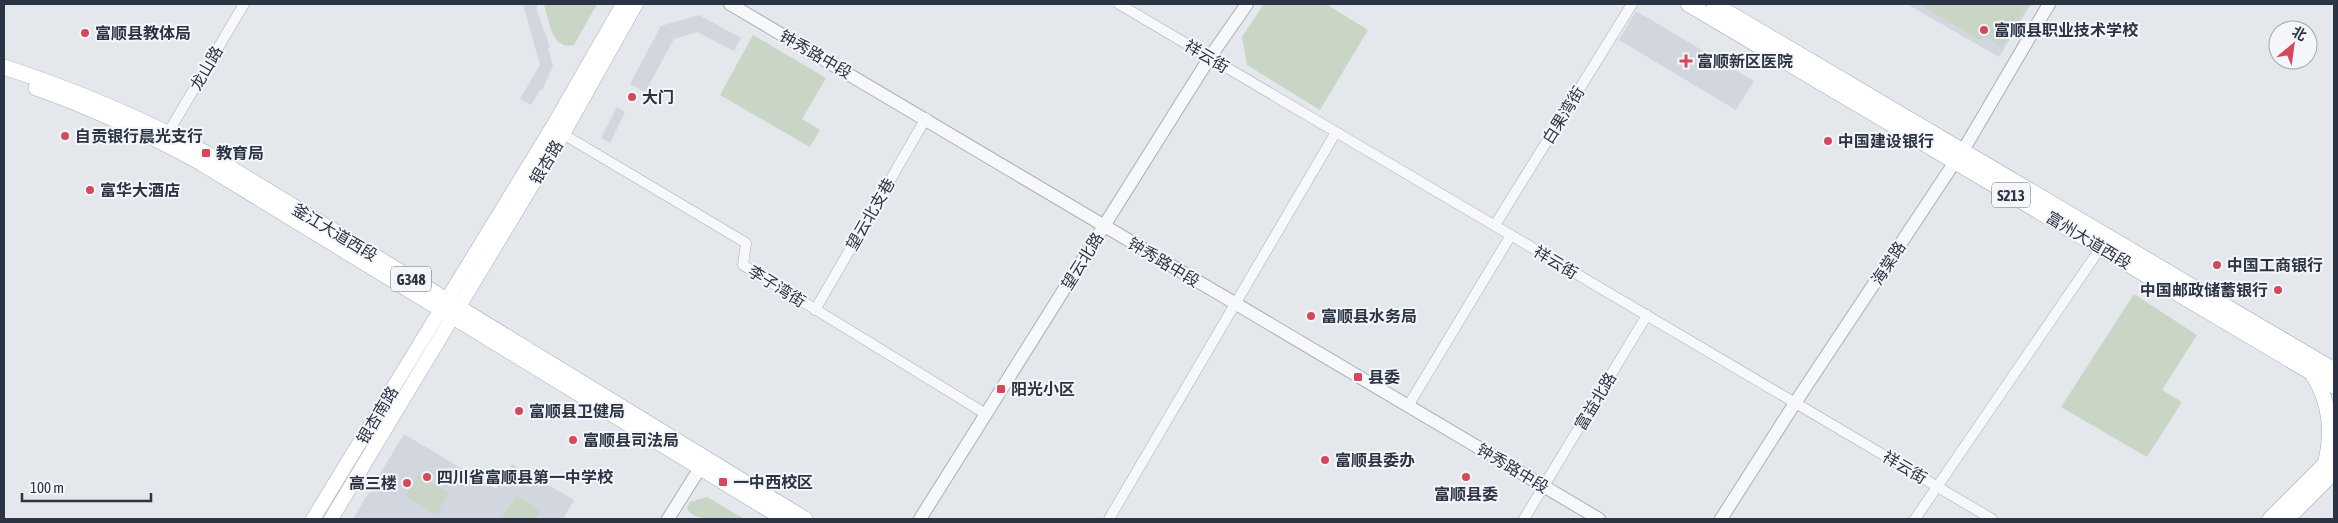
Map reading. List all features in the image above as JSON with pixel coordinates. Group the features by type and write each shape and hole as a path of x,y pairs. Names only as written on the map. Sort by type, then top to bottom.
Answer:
{"main road":[{"name":"银杏路","path":"449,309 623,4"},
{"name":"银杏路","path":"449,309 563,134 636,4"},
{"name":"富州大道西段","path":"1688,4 2334,370"},
{"name":"富州大道西段","path":"1714,4 2334,386"},
{"name":"釜江大道西段","path":"4,67 69,89 168,133 206,153 700,468 784,519"},
{"name":"釜江大道西段","path":"4,77 62,97 162,142 201,163 805,519"},
{"name":"银杏南路","path":"312,519 449,309"},
{"name":"银杏南路","path":"331,519 449,309"},
{"path":"2287,519 2331,464 2329,448 2330,424 2323,390 2311,372"},
{"path":"2289,490 2314,485"},
{"path":"2312,508 2314,485"},
{"path":"2270,519 2314,485"}],"street":[{"name":"龙山路","path":"168,133 244,4"},
{"name":"钟秀路中段","path":"730,4 926,118 1104,226 1599,519"},
{"name":"祥云街","path":"1120,4 1992,519"},
{"name":"望云北路","path":"920,519 1210,57 1247,4"},
{"name":"白果湾街","path":"1494,225 1632,4"},
{"name":"海棠路","path":"1721,519 1958,156 2049,4"},
{"name":"望云北支巷","path":"815,310 926,118"},
{"path":"1109,519 1336,132"},
{"name":"李子湾街","path":"563,134 746,243 743,265 986,414"},
{"path":"1408,406 1511,235"},
{"path":"1914,519 2095,256"},
{"name":"富益北路","path":"1524,519 1647,315"},
{"path":"668,519 700,468"}],"shaded area":[{"path":"523,4 537,4 537,11 550,47 548,48 553,66 542,90 540,90 531,105 520,99 540,65"},
{"name":"富顺县职业技术学校","path":"1907,4 2031,4 1999,57"},
{"name":"富顺新区医院","path":"1636,11 1754,81 1736,110 1619,40"},
{"path":"699,15 741,38 734,51 697,32 674,39 645,92 630,84 661,26"},
{"path":"617,107 625,112 610,143 601,138"},
{"name":"四川省富顺县第一中学校","path":"404,434 496,489 512,464 574,500 563,519 353,519"}],"green space":[{"path":"544,4 597,4 574,45 566,46 556,39 552,32"},
{"path":"1264,4 1326,4 1368,30 1320,110 1247,65 1242,37"},
{"name":"富顺县职业技术学校","path":"1920,4 2029,4 2002,47 1985,36 1981,41"},
{"path":"753,35 826,78 802,119 820,130 810,147 720,95"},
{"path":"2134,294 2197,335 2162,390 2182,402 2147,457 2061,407"},
{"path":"418,475 449,493 436,515 405,496"},
{"path":"516,495 540,510 535,519 501,519"},
{"path":"707,497 744,519 702,518 690,512 687,507 690,502"}],"place":[{"name":"富顺县职业技术学校","path":"1984,30"},
{"name":"富顺县教体局","path":"85,33"},
{"name":"富顺新区医院","path":"1686,61"},
{"name":"大门","path":"632,97"},
{"name":"自贡银行晨光支行","path":"65,136"},
{"name":"中国建设银行","path":"1828,141"},
{"name":"教育局","path":"206,153"},
{"name":"富华大酒店","path":"90,190"},
{"name":"中国工商银行","path":"2217,265"},
{"name":"中国邮政储蓄银行","path":"2278,290"},
{"name":"富顺县水务局","path":"1311,316"},
{"name":"县委","path":"1358,377"},
{"name":"阳光小区","path":"1001,389"},
{"name":"富顺县卫健局","path":"519,411"},
{"name":"富顺县司法局","path":"573,440"},
{"name":"富顺县委办","path":"1325,460"},
{"name":"四川省富顺县第一中学校","path":"427,477"},
{"name":"富顺县委","path":"1466,477"},
{"name":"一中西校区","path":"723,482"},
{"name":"高三楼","path":"407,483"}]}
